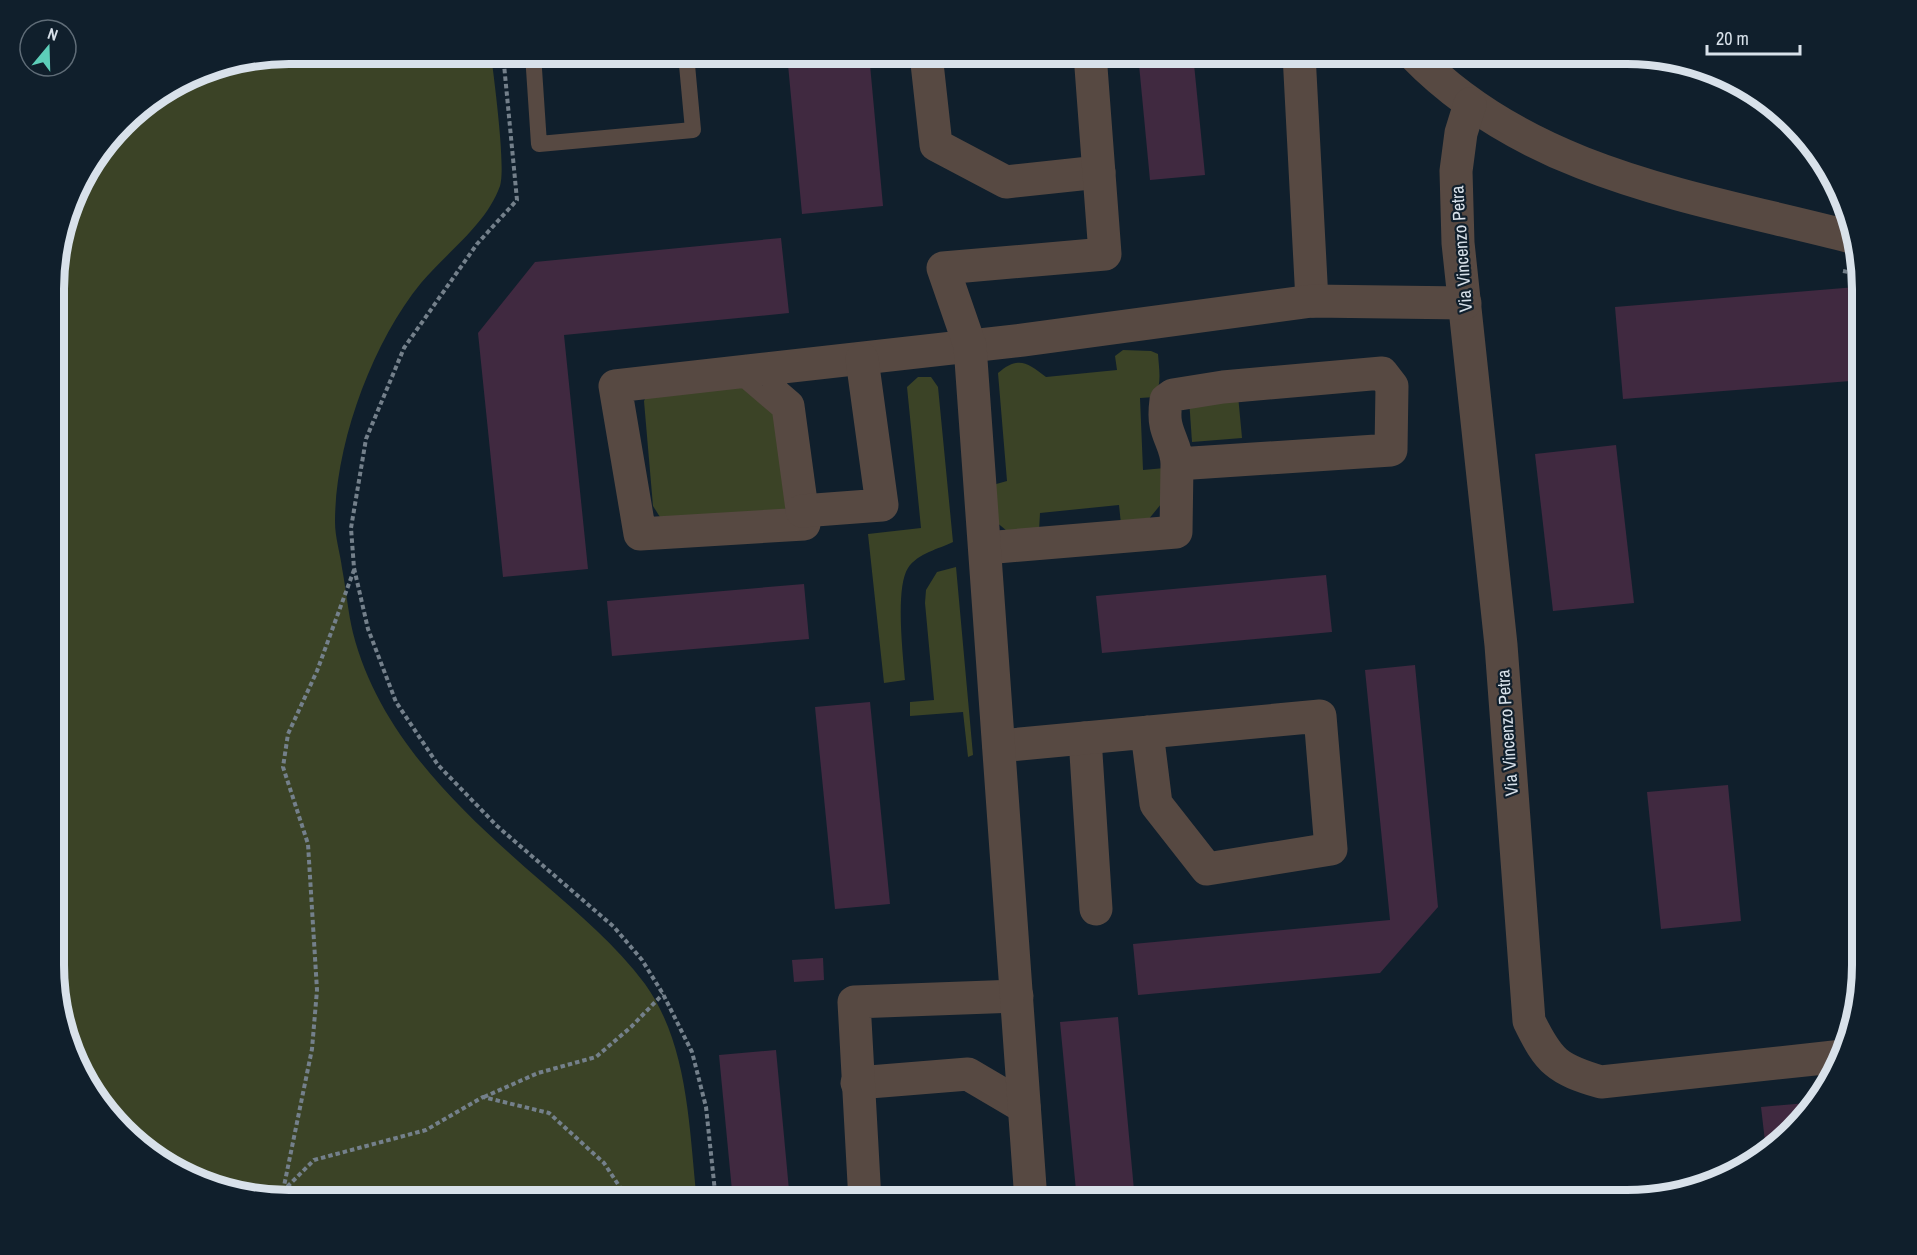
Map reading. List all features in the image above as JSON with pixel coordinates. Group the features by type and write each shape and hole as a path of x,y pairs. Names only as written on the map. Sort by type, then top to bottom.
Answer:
{"street":[{"path":"927,65 936,145 1006,182 1099,172"},
{"path":"1030,1190 970,346 943,268 1105,254 1091,65"},
{"path":"1300,65 1312,301"},
{"path":"1424,65 1444,85 1470,104 1531,140 1602,172 1687,197 1846,236"},
{"name":"Via Vincenzo Petra","path":"1470,104 1461,133 1456,171 1458,243 1501,645 1529,1021 1544,1052 1569,1073 1601,1082 1832,1057"},
{"path":"747,371 788,406 804,524 640,534 615,386 747,371 862,359 970,346 1312,301 1465,303"},
{"path":"802,511 882,505 862,359"},
{"path":"985,548 1176,532 1177,452 1166,425 1165,413 1166,400 1173,395 1223,387 1382,372 1392,386 1391,450 1177,464"},
{"path":"999,746 1147,732 1320,716 1331,849 1207,869 1156,804 1147,732"},
{"path":"1085,738 1096,909"},
{"path":"864,1190 854,1002 1017,996"},
{"path":"858,1083 968,1074 1024,1107"}],"lane":[{"path":"534,65 540,144 693,130 687,65"}],"path":[{"path":"504,65 517,200 477,244 404,348 366,439 351,528 354,568 368,629 396,702 438,765 497,826 614,927 642,960 663,994 692,1052 706,1107 715,1190"},
{"path":"283,1190 312,1049 317,990 308,844 283,767 288,734 316,671 354,568"},
{"path":"284,1190 314,1160 426,1130 483,1097 538,1073 596,1057 631,1027 663,994"},
{"path":"483,1097 549,1113 604,1163 622,1190"}],"green space":[{"path":"492,65 501,142 500,186 494,200 476,226 421,283 403,307 372,364 349,428 337,492 335,522 350,617 366,671 383,706 404,740 428,771 483,829 610,943 645,984 660,1008 671,1034 679,1061 689,1117 696,1190 260,1189 217,1179 165,1153 141,1135 120,1114 102,1090 88,1065 72,1024 66,995 64,965 64,290 66,260 76,217 102,165 120,141 141,120 165,102 190,88 217,76 260,66"},
{"path":"1123,350 1151,351 1158,354 1159,381 1155,397 1140,398 1143,470 1165,468 1166,498 1148,520 1121,524 1119,505 1040,513 1039,531 1007,531 995,521 989,486 1007,481 998,373 1011,364 1017,363 1028,365 1046,377 1117,370 1115,356"},
{"path":"918,377 931,377 938,387 953,542 923,555 908,568 904,578 901,606 905,680 884,683 868,534 921,528 907,387"},
{"path":"731,379 777,414 791,495 783,514 660,517 653,506 644,401 648,393"},
{"path":"1238,395 1242,438 1192,442 1189,399"},
{"path":"956,567 973,755 968,757 963,712 910,716 910,702 934,700 925,603 926,590 937,572"}],"building":[{"path":"788,65 870,65 883,206 802,214"},
{"path":"1139,65 1194,65 1205,175 1150,180"},
{"path":"781,238 789,313 564,335 588,569 503,577 478,333 535,262"},
{"path":"1852,287 1852,381 1623,399 1615,307"},
{"path":"1616,445 1634,603 1553,611 1535,454"},
{"path":"1326,575 1332,632 1102,653 1096,596"},
{"path":"804,584 809,639 612,656 607,601"},
{"path":"1415,665 1438,907 1380,973 1138,995 1133,944 1390,920 1365,670"},
{"path":"870,702 890,904 835,909 815,707"},
{"path":"1728,785 1741,921 1661,929 1647,792"},
{"path":"823,958 824,980 794,982 792,960"},
{"path":"1118,1017 1134,1190 1076,1190 1060,1022"},
{"path":"776,1050 789,1190 732,1190 719,1055"},
{"path":"1805,1103 1787,1125 1765,1143 1761,1107"}]}
